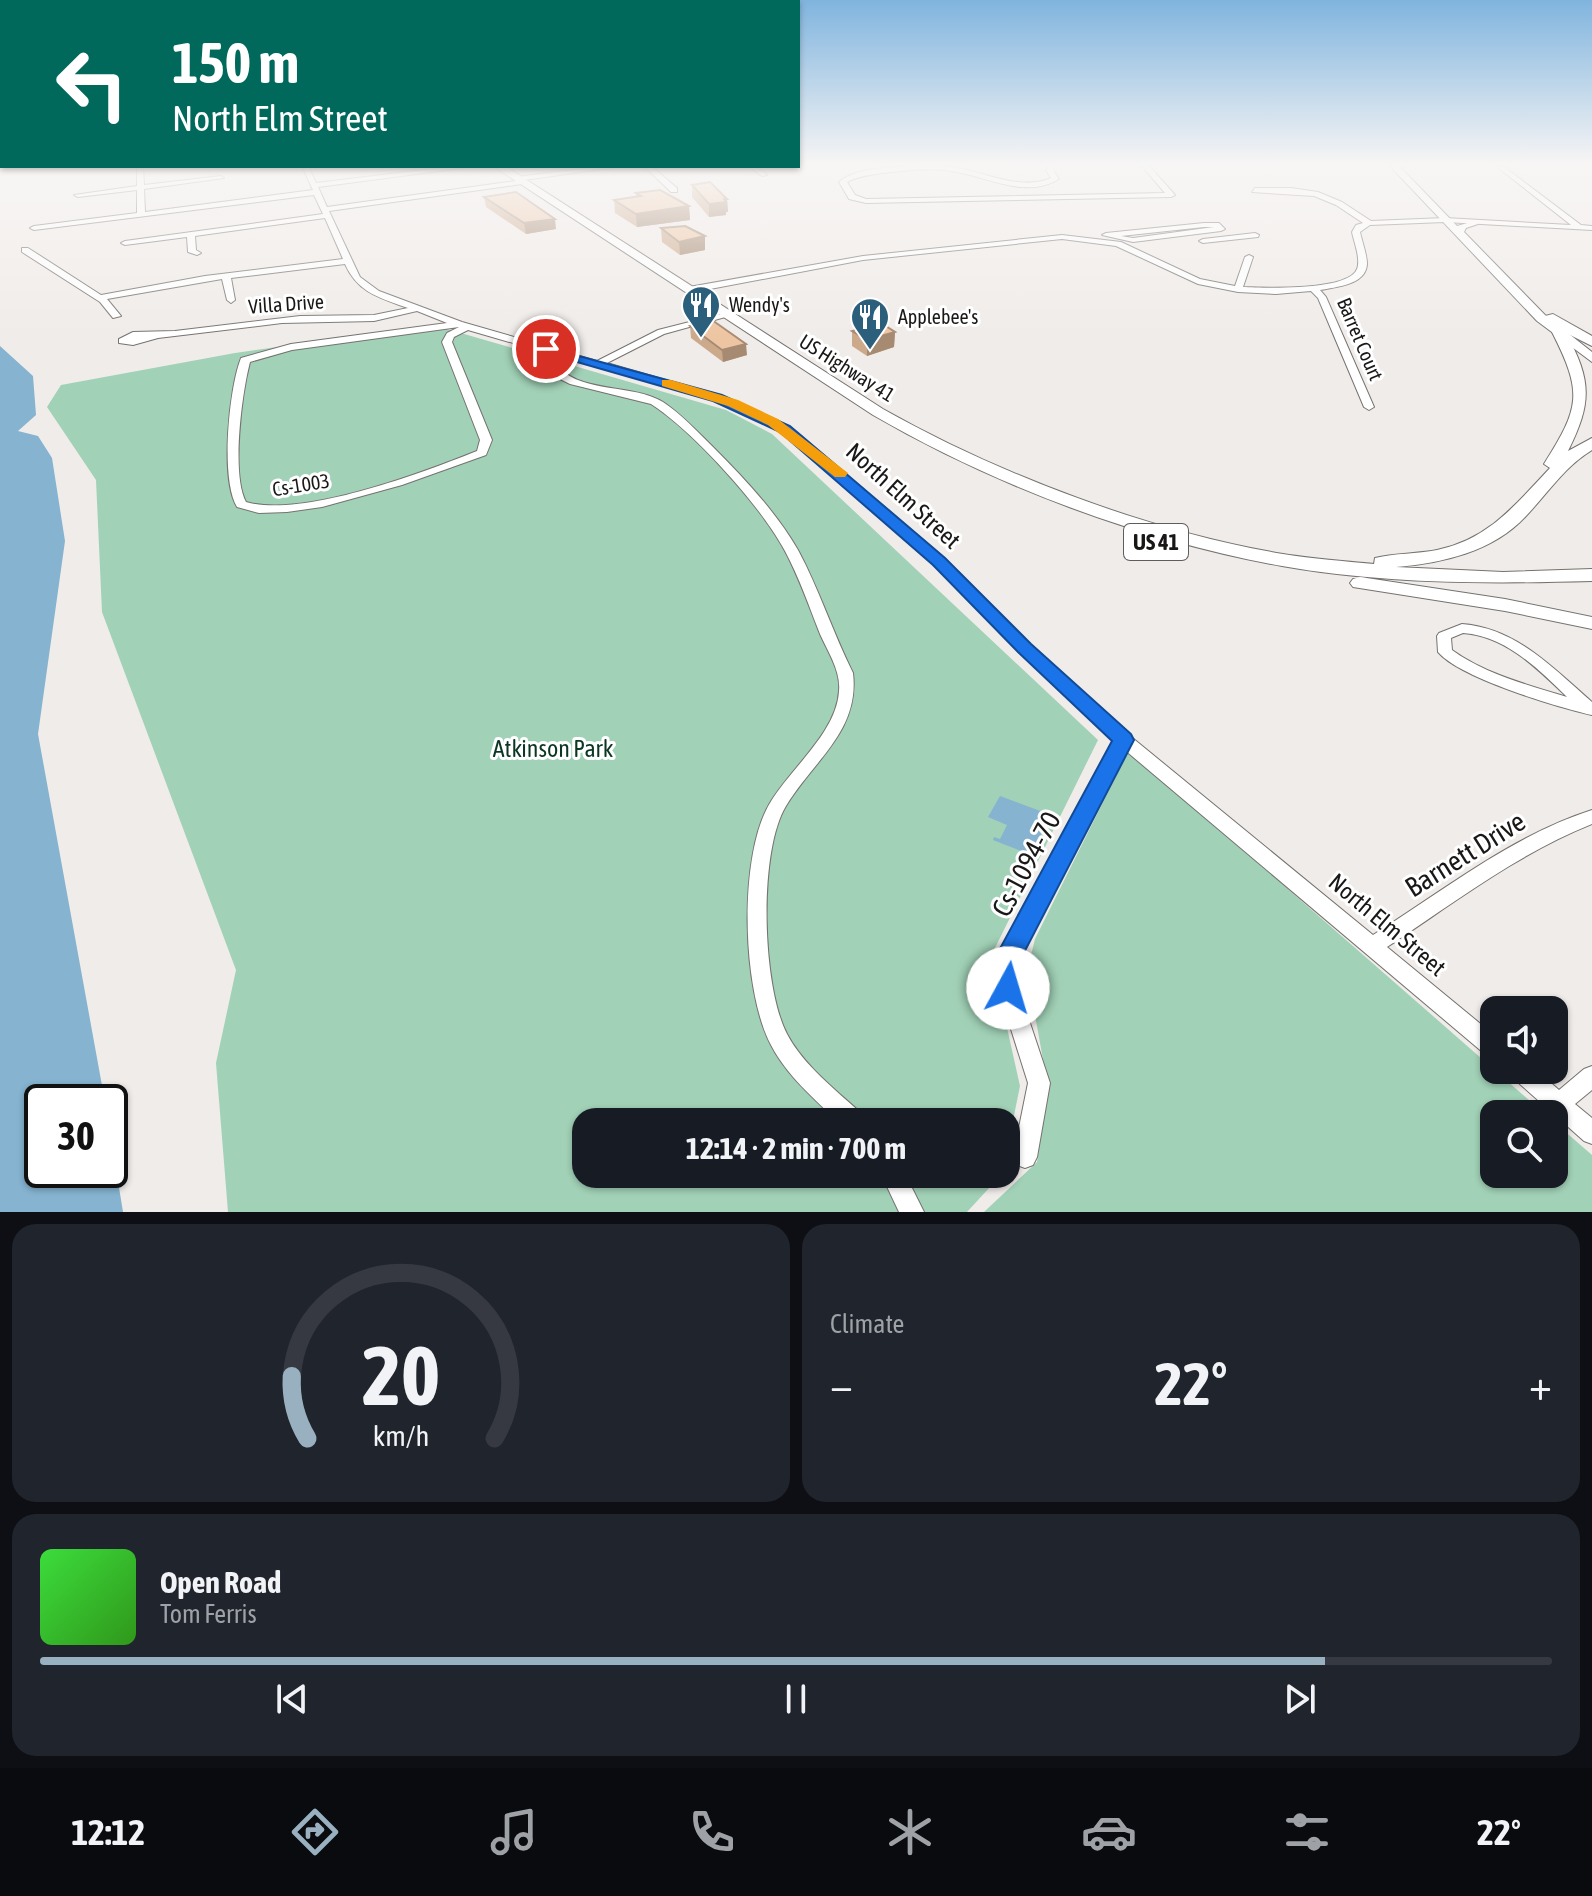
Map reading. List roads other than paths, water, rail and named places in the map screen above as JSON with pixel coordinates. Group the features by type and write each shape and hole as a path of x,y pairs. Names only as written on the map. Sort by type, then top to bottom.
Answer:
{"highway":[{"name":"US Highway 41","path":"585,223 878,412 934,444"},
{"path":"1548,317 1592,342"},
{"path":"1527,504 1585,414 1590,397 1586,372 1559,332"},
{"path":"1283,560 1384,562 1449,553 1491,537 1527,504 1568,458 1592,443"},
{"name":"US 41","path":"934,444 1121,519 1198,541 1283,560 1460,577 1592,575"},
{"name":"US 41","path":"934,444 956,462 1076,517 1138,537 1257,566 1397,588 1512,591 1592,588"},
{"path":"1397,588 1592,623"}],"main road":[{"path":"1447,223 1541,318 1592,355"},
{"path":"1458,234 1462,226 1472,223"},
{"path":"1534,309 1548,317 1592,355"}],"street":[{"path":"34,228 76,223"},
{"path":"125,243 262,223"},
{"name":"North Elm Street","path":"332,223 359,282 369,290 464,325 733,403 796,437 939,561 1025,648 1124,740 1480,1036"},
{"path":"689,290 893,254 1041,238 1093,239 1123,246 1198,281 1238,289 1276,291 1313,288 1347,282 1362,272 1363,258 1356,232 1359,227 1369,223 1380,223"},
{"path":"1486,223 1592,228"},
{"path":"1573,223 1579,227"},
{"path":"1093,239 1106,235 1204,225 1216,225 1221,229 1133,240 1106,235"},
{"path":"191,234 192,252 197,253"},
{"path":"1123,246 1255,235"},
{"path":"25,250 98,298 116,316"},
{"path":"1238,289 1249,257"},
{"path":"98,298 226,276 348,261"},
{"path":"226,276 231,300"},
{"name":"Barret Court","path":"1313,288 1322,297 1369,407"},
{"name":"Villa Drive","path":"157,335 290,320 387,316 417,308"},
{"path":"600,363 661,332 726,314"},
{"name":"Cs-1003","path":"464,325 450,335 447,342 486,440 482,453 396,483 314,503 260,509 245,506 237,500 233,484 234,442 245,360 291,347 464,325"},
{"path":"564,354 555,368 565,379 642,395 664,407 768,515 792,552 845,673 849,690 846,708 774,810 764,837 760,865 760,967 766,1007 778,1038 798,1066 840,1108"},
{"path":"1453,629 1483,629 1501,636 1517,645 1592,710 1454,661 1445,652 1442,643 1444,636 1453,629"},
{"name":"Cs-1094-70","path":"1025,1157 1039,1083 1002,969 1124,740"},
{"name":"Barnett Drive","path":"1372,946 1484,870 1571,824 1592,817"},
{"path":"1563,1100 1592,1076"},
{"path":"1537,1084 1555,1100"},
{"path":"1568,1111 1592,1133"},
{"path":"900,1188 912,1212"}],"water":[{"path":"0,346 33,376 36,415 18,431 38,436 52,458 65,541 38,734 102,1084 24,1084 24,1188 119,1188 123,1212 0,1212"},
{"path":"1000,796 1051,815 1031,855 993,840 994,837 1000,839 1007,825 988,817"}],"place":[{"name":"Wendy's","path":"701,339"},
{"name":"Applebee's","path":"870,351"}],"park label":[{"name":"Atkinson Park","path":"553,749"}]}
